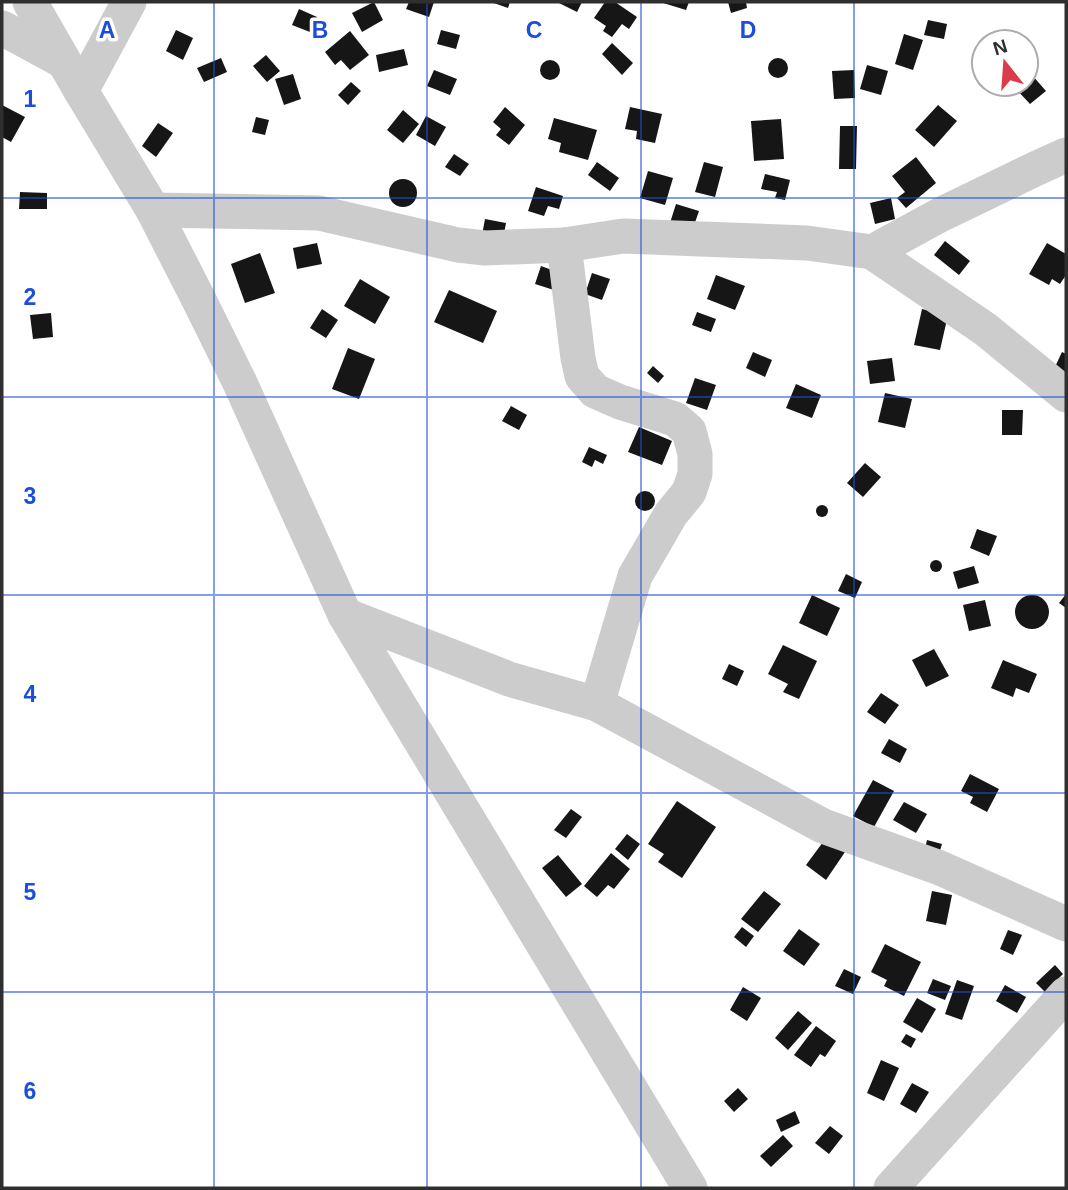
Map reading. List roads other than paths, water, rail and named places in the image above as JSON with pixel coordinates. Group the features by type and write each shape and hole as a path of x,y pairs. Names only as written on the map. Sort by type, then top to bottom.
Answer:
{"street":[{"path":"30,2 153,210 240,383 345,615 691,1188"},
{"path":"81,91 129,2"},
{"path":"2,28 64,61"},
{"path":"873,252 952,209 1066,155"},
{"path":"153,210 319,213 458,245 485,248 564,244 624,236 807,243 873,252 985,329 1066,395"},
{"path":"564,244 582,376 595,391 620,402 675,419 689,431 695,454 695,474 689,492 671,514 635,576 597,704"},
{"path":"345,615 509,679 597,704 823,826 940,869 1066,924"},
{"path":"891,1188 1066,994"}]}
